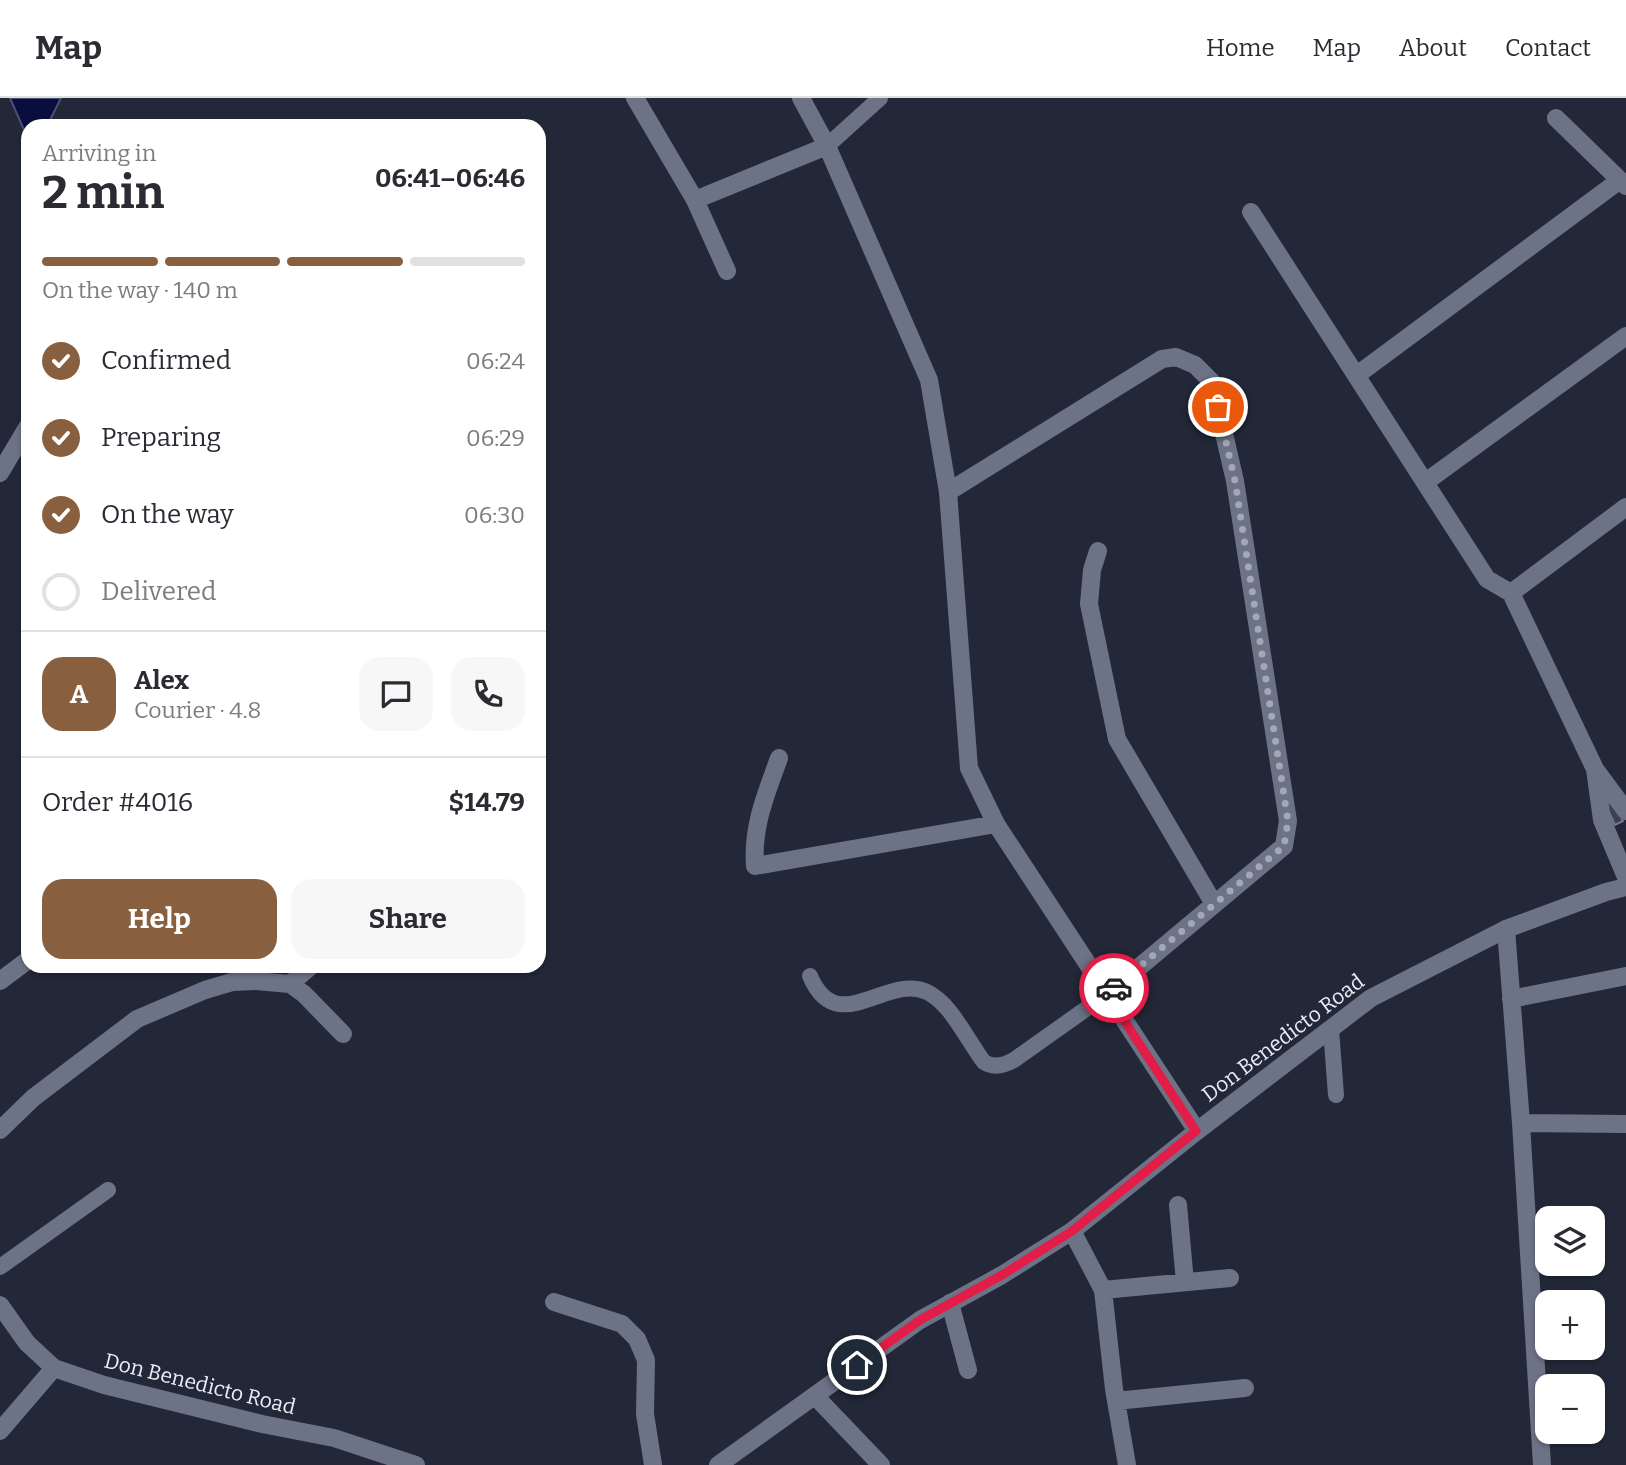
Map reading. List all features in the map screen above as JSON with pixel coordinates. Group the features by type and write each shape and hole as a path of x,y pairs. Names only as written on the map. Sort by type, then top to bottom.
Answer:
{"street":[{"path":"635,98 695,200 727,271"},
{"path":"801,98 827,146 929,380 948,492 969,768 996,824 1196,1131"},
{"path":"1357,375 1623,183 1556,118"},
{"path":"695,200 827,146"},
{"path":"1251,212 1427,481 1487,579 1511,593 1595,769 1626,811"},
{"path":"1427,481 1626,336"},
{"path":"948,492 1161,359 1176,356 1195,365 1213,382 1235,481 1288,821 1284,846 1107,994"},
{"path":"0,473 21,438"},
{"path":"1511,593 1626,507"},
{"path":"1098,551 1089,604 1117,739 1213,904"},
{"path":"779,758 758,817 754,841 755,866 996,824"},
{"path":"1595,769 1602,820 1626,877"},
{"name":"Don Benedicto Road","path":"719,1465 920,1320 1002,1275 1072,1231 1196,1131 1371,998 1506,929 1626,887"},
{"path":"1506,929 1542,1465"},
{"path":"0,981 21,965"},
{"path":"290,984 303,973"},
{"path":"1511,999 1626,976"},
{"path":"0,1130 33,1098 137,1019 205,989 232,982 290,984 304,994 343,1034"},
{"path":"1521,1123 1626,1124"},
{"path":"1178,1205 1185,1282"},
{"path":"1072,1231 1103,1290 1116,1401 1127,1465"},
{"path":"1103,1290 1230,1278"},
{"path":"554,1302 622,1324 637,1339 646,1360 645,1414 653,1465"},
{"path":"950,1303 968,1370"},
{"name":"Don Benedicto Road","path":"0,1305 27,1343 54,1368 104,1385 262,1424 334,1438 415,1465"},
{"path":"0,1431 54,1368"},
{"path":"1116,1401 1245,1388"},
{"path":"815,1396 881,1465"}],"lane":[{"path":"827,146 880,98"},
{"path":"810,976 816,989 833,1003 848,1005 911,988 925,990 939,998 985,1062 1002,1066 1107,994"},
{"path":"1331,1029 1336,1095"},
{"path":"0,1267 108,1190"}],"shaded area":[{"path":"10,98 61,98 50,119 21,119 21,123"}],"building":[{"path":"1611,796 1623,821 1615,825 1603,799"}],"way so far":[{"path":"1114,988 1284,846 1288,821 1235,481 1218,407"}],"route":[{"path":"857,1365 920,1320 1002,1275 1072,1231 1196,1131 1107,994 1114,988"}]}
